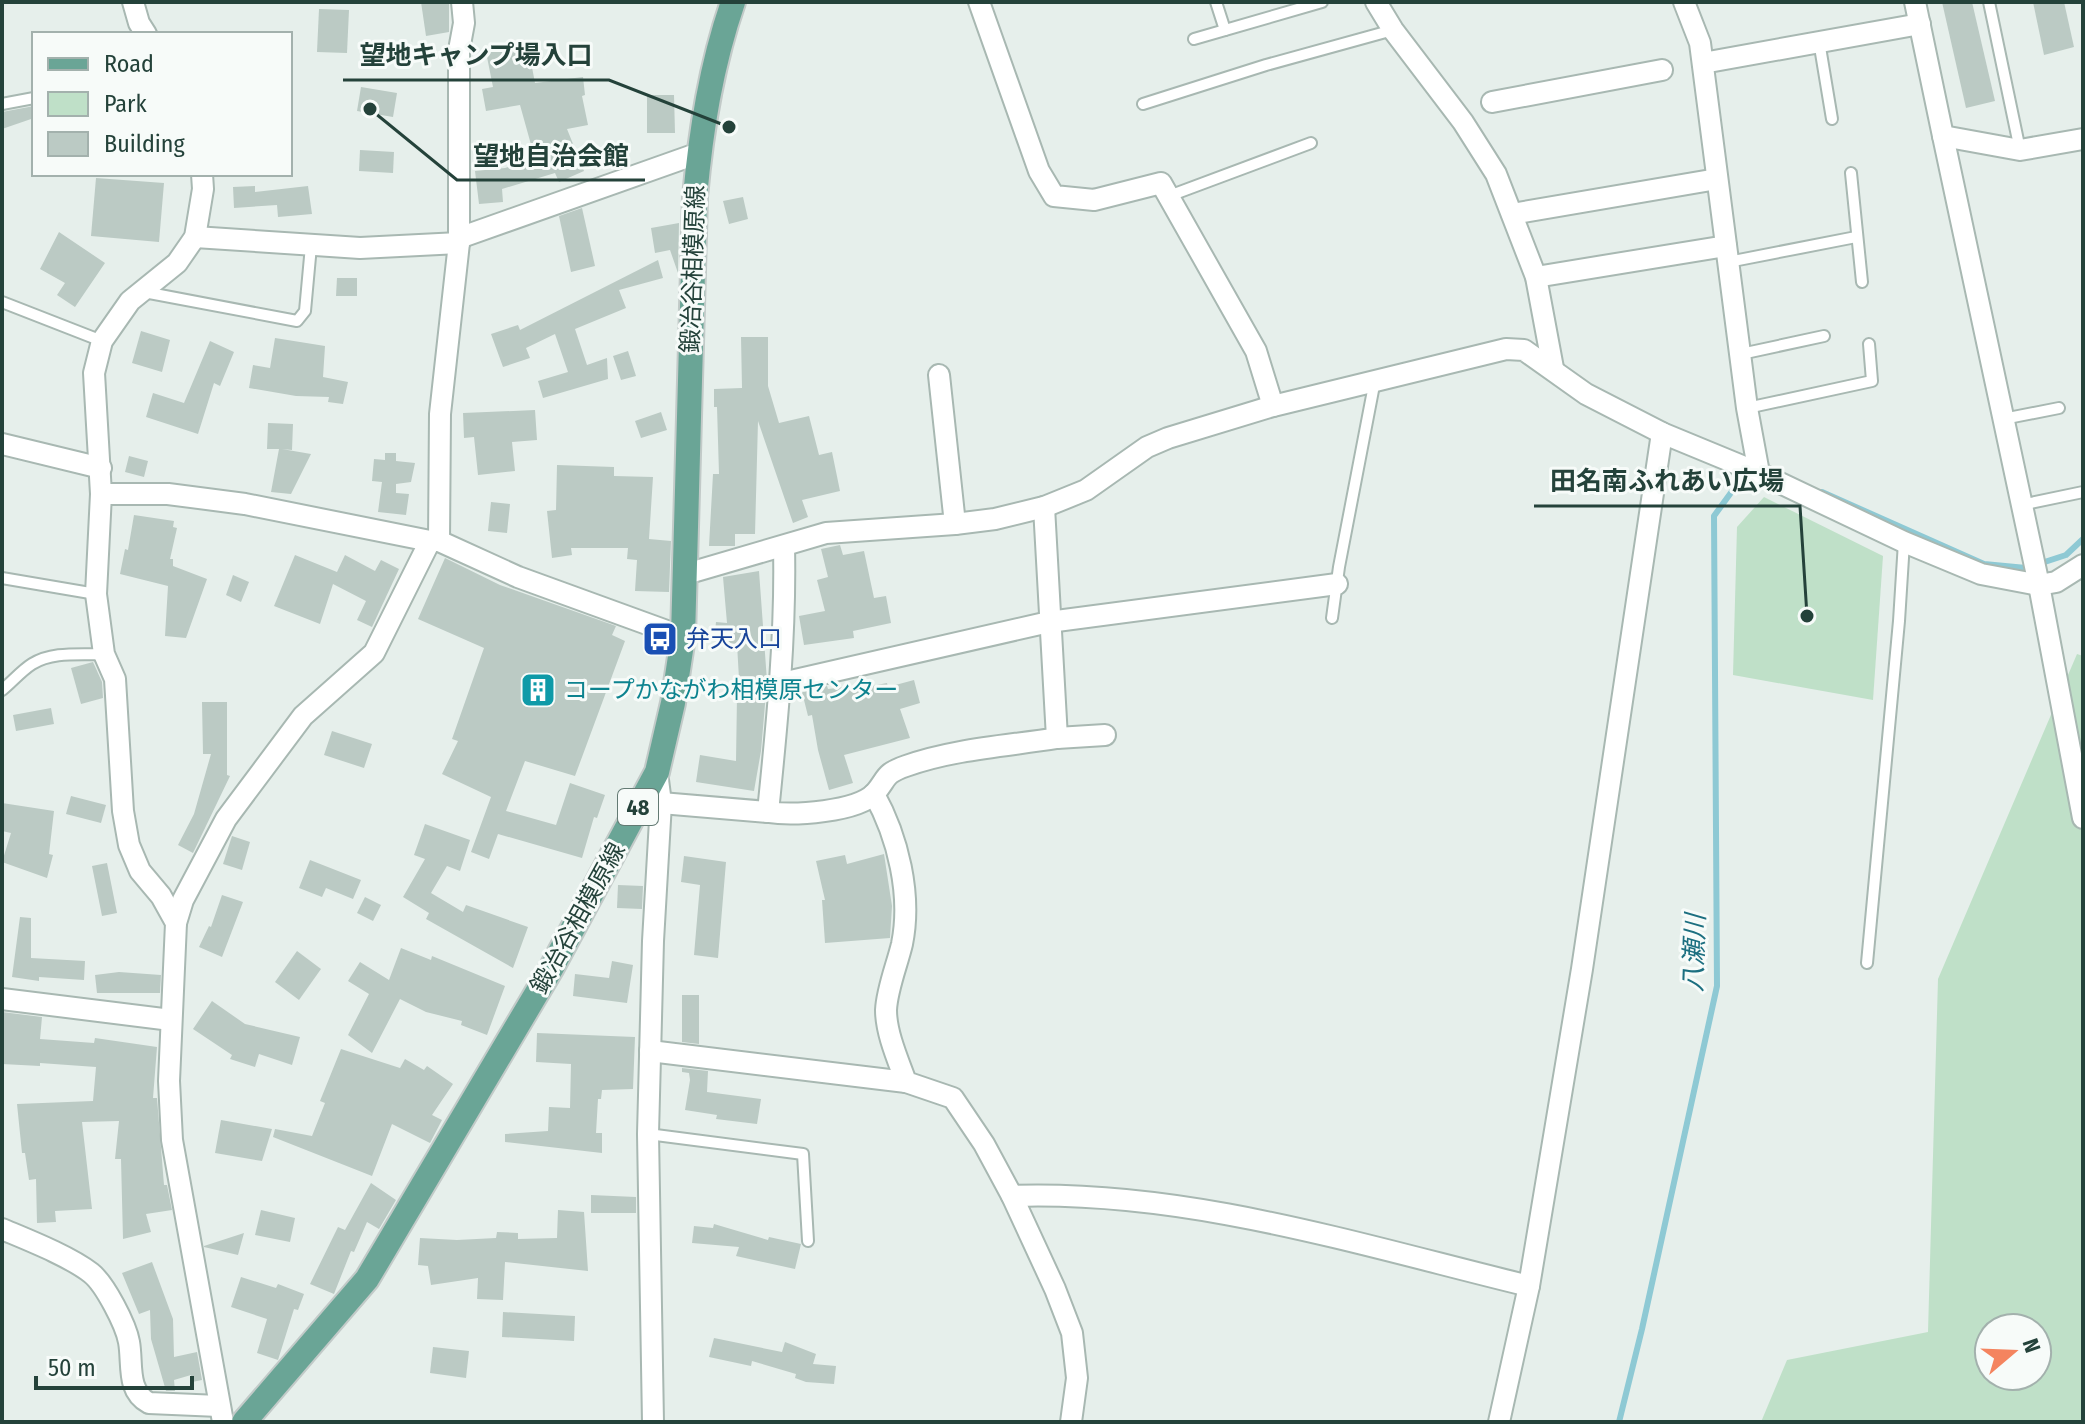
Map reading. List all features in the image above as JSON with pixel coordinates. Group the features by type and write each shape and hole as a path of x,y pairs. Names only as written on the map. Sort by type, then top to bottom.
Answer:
{"main road":[{"name":"鍛冶谷相模原線","path":"244,1422 367,1279 551,969 657,772 673,703 683,637 695,197 701,126 720,41 733,2"}],"street":[{"path":"133,2 145,32"},
{"path":"2,1229 92,1273 110,1298 129,1339 134,1389 140,1398 149,1403 221,1414 172,1140 169,1081 176,923 183,900 226,819 303,716 374,653 435,541 440,414 459,241 462,2"},
{"path":"979,2 1039,171 1054,196 1094,200 1161,183 1256,351 1273,406"},
{"path":"1376,2 1496,174 1536,277 1553,368"},
{"path":"1684,2 1700,43 1747,408 1759,473"},
{"path":"1915,2 2038,582 2083,818"},
{"path":"1703,63 1920,24"},
{"path":"1492,102 1662,70"},
{"path":"1943,136 2020,150 2083,139"},
{"path":"195,237 360,248 459,241 699,153"},
{"path":"176,923 161,896 140,871 129,845 123,811 115,679 104,654 96,594 101,468 94,373 102,341 130,301 177,263 195,237 202,176"},
{"path":"1512,214 1717,179"},
{"path":"1536,277 1727,254"},
{"path":"686,574 826,533 955,524 995,519 1044,507 1100,481 1147,447 1168,438 1273,406 1506,349 1524,350 1586,394 1662,433 1759,473 1904,542 1981,574 2056,582 2083,565"},
{"path":"939,375 955,524"},
{"path":"1499,1422 1529,1286 1587,938 1662,433"},
{"path":"2,444 101,468"},
{"path":"101,494 168,494 245,504 435,541 518,577 683,637"},
{"path":"1044,507 1057,738"},
{"path":"768,812 782,683 786,611 784,546"},
{"path":"782,683 1049,622 1337,584"},
{"path":"661,803 787,815 847,807 874,794 883,778 910,764 1057,738 1105,735"},
{"path":"653,1422 648,1134 661,803 657,772"},
{"path":"874,794 896,850 905,901 903,939 886,1007 887,1021 906,1082"},
{"path":"2,999 171,1020"},
{"path":"650,1051 906,1082 953,1098 984,1144 1012,1196 1072,1333 1077,1378 1071,1422"},
{"path":"1012,1196 1065,1194 1145,1200 1245,1218 1529,1286"}],"lane":[{"path":"1216,2 1225,30"},
{"path":"1194,39 1322,2"},
{"path":"1989,2 2020,150"},
{"path":"1143,104 1266,65 1393,30"},
{"path":"1819,41 1832,119"},
{"path":"2,104 32,98"},
{"path":"1169,196 1311,143"},
{"path":"1851,173 1862,282"},
{"path":"1727,254 1856,237"},
{"path":"144,292 297,321 305,311 311,246"},
{"path":"2,302 102,341"},
{"path":"1741,354 1824,336"},
{"path":"1747,408 1872,381 1869,344"},
{"path":"1332,618 1375,380"},
{"path":"2003,419 2059,408"},
{"path":"2021,505 2083,492"},
{"path":"1867,963 1904,542"},
{"path":"2,578 96,594"},
{"path":"2,690 43,658 104,654"},
{"path":"648,1134 803,1154 808,1241"}],"green space":[{"path":"1764,497 1883,556 1873,700 1733,675 1737,527"},
{"path":"2077,654 2083,656 2083,1422 1761,1422 1787,1360 1928,1332 1938,979"}],"building":[{"path":"421,2 449,2 449,32 426,36"},
{"path":"1942,2 1972,2 1995,101 1966,108"},
{"path":"2033,2 2064,2 2074,47 2044,55"},
{"path":"319,9 349,10 347,53 317,52"},
{"path":"527,41 535,83 583,77 585,95 582,96 588,125 567,129 584,171 559,182 555,173 502,189 503,202 479,204 475,171 505,168 535,159 520,105 486,111 482,89 493,87 485,47"},
{"path":"361,87 397,93 393,117 357,111"},
{"path":"647,95 674,95 675,133 647,133"},
{"path":"32,106 32,119 2,129 2,112"},
{"path":"360,150 394,152 393,173 359,171"},
{"path":"96,178 164,183 159,242 91,236"},
{"path":"255,186 255,192 308,186 312,214 278,217 277,205 234,208 233,187"},
{"path":"743,197 748,219 729,224 723,201"},
{"path":"582,208 595,266 571,272 559,216"},
{"path":"679,223 678,273 670,250 655,253 651,228"},
{"path":"59,232 105,263 75,307 57,295 65,283 40,269"},
{"path":"658,260 663,278 619,290 626,308 575,329 587,365 607,358 608,379 543,398 538,381 568,372 555,334 526,348 530,358 503,367 491,334 518,325 520,330"},
{"path":"337,278 357,278 357,296 336,296"},
{"path":"141,331 170,340 162,372 132,363"},
{"path":"741,337 768,337 768,386 779,423 809,416 819,455 832,452 840,491 802,500 808,517 793,523 758,421 755,534 735,534 735,546 709,546 713,474 719,474 714,389 742,388"},
{"path":"275,338 325,346 323,377 348,382 343,404 328,402 329,397 296,396 249,388 253,365 270,368"},
{"path":"210,341 234,352 220,386 214,383 198,434 146,417 153,393 184,403"},
{"path":"628,351 636,376 621,380 613,356"},
{"path":"535,410 537,440 512,442 515,471 478,475 474,437 464,438 463,413"},
{"path":"661,412 667,430 641,438 635,421"},
{"path":"268,423 293,424 292,450 282,449 311,454 291,494 271,492 279,449 267,449"},
{"path":"385,453 396,453 396,461 415,463 411,482 396,484 396,493 409,494 406,515 378,512 382,482 372,481 374,459 385,460"},
{"path":"129,456 148,461 144,477 125,472"},
{"path":"557,465 614,467 614,476 653,477 649,539 671,541 669,592 635,591 637,560 627,559 628,548 571,548 572,555 552,558 547,511 556,510"},
{"path":"491,502 510,504 507,533 488,531"},
{"path":"134,515 174,521 173,527 177,528 170,559 173,559 173,566 207,579 186,638 165,636 168,586 120,574"},
{"path":"840,545 843,555 864,551 874,598 886,596 891,623 853,631 854,638 804,645 799,616 825,611 817,580 828,577 821,549"},
{"path":"295,555 337,572 345,555 375,571 381,560 399,569 372,627 357,620 366,601 333,584 320,624 274,606"},
{"name":"コープかながわ相模原センター","path":"445,558 500,585 616,626 612,635 625,641 575,776 525,761 506,811 556,825 570,783 605,795 597,818 594,817 582,858 498,834 489,859 471,852 491,797 442,774 458,741 452,739 484,648 418,619"},
{"path":"759,571 767,681 754,791 696,782 700,755 736,761 737,696 740,696 737,644 714,641 716,622 727,623 723,577"},
{"path":"233,575 249,582 241,602 226,595"},
{"path":"93,662 102,682 103,698 81,704 71,668"},
{"path":"914,680 920,703 900,709 910,738 844,755 853,783 829,790 812,715 808,716 802,692 827,686 828,689 861,685 861,688 887,683 888,687"},
{"path":"202,702 227,702 227,775 230,776 193,853 178,845 194,814 211,754 203,754"},
{"path":"51,708 54,724 16,731 13,715"},
{"path":"332,731 372,744 364,768 324,755"},
{"path":"71,796 106,805 101,823 66,814"},
{"path":"2,803 54,811 49,854 53,855 47,878 2,862 11,833 2,831"},
{"path":"425,824 470,840 460,871 447,866 431,893 463,912 466,905 528,927 513,968 426,919 429,913 403,897 425,859 414,855"},
{"path":"232,836 250,842 242,870 223,864"},
{"path":"884,854 892,906 890,938 825,943 822,900 825,900 816,861 845,855 847,864"},
{"path":"684,856 726,862 718,958 694,955 700,885 681,882"},
{"path":"310,860 361,880 353,899 326,888 322,897 299,888"},
{"path":"107,863 117,913 102,916 92,866"},
{"path":"618,885 643,886 642,909 617,908"},
{"path":"222,895 243,902 222,957 199,947 211,927"},
{"path":"365,897 381,905 373,921 357,913"},
{"path":"20,917 31,918 31,958 85,961 84,980 39,977 39,981 12,977"},
{"path":"401,948 431,960 432,956 505,986 487,1035 461,1025 462,1021 426,1012 400,999 372,1053 348,1035 369,994 348,981 360,962 389,980"},
{"path":"297,951 321,969 299,1000 275,982"},
{"path":"612,961 633,965 627,1003 573,996 575,974 609,978"},
{"path":"119,972 161,975 160,993 97,993 95,975"},
{"path":"682,995 699,995 699,1044 682,1042"},
{"path":"212,1001 245,1024 300,1037 292,1065 259,1054 255,1067 230,1059 232,1055 193,1029"},
{"path":"2,1012 42,1017 40,1039 94,1043 95,1038 157,1047 153,1098 157,1098 164,1185 167,1185 172,1210 146,1214 151,1232 123,1239 121,1159 115,1159 119,1121 82,1122 92,1209 55,1211 56,1222 37,1223 36,1179 29,1180 25,1153 22,1153 17,1104 93,1101 96,1067 2,1064"},
{"path":"537,1033 635,1037 633,1089 602,1090 601,1099 598,1099 596,1133 602,1133 602,1153 505,1142 505,1134 548,1131 549,1107 570,1108 571,1064 536,1062"},
{"path":"341,1049 400,1068 405,1059 424,1070 427,1066 453,1084 432,1115 442,1120 430,1143 392,1124 372,1176 273,1137 275,1129 312,1136 325,1103 320,1101"},
{"path":"682,1068 708,1071 707,1092 761,1099 757,1124 716,1119 717,1115 685,1110 690,1080 689,1073 682,1072"},
{"path":"221,1120 272,1129 262,1161 215,1153"},
{"path":"371,1183 396,1200 379,1229 367,1222 354,1252 351,1251 334,1294 310,1284 338,1227 345,1230"},
{"path":"591,1195 636,1197 636,1213 591,1213"},
{"path":"261,1210 295,1218 290,1242 255,1235"},
{"path":"558,1210 584,1212 588,1271 505,1262 503,1300 477,1299 478,1278 431,1285 428,1266 418,1265 420,1238 496,1238 497,1232 518,1233 518,1239 557,1238"},
{"path":"714,1224 768,1240 769,1237 801,1244 795,1269 736,1256 739,1247 692,1243 694,1226 713,1228"},
{"path":"244,1233 238,1255 204,1247 204,1246"},
{"path":"152,1262 173,1319 174,1357 197,1352 202,1380 192,1382 191,1375 174,1380 175,1391 166,1391 151,1339 150,1310 139,1314 122,1273"},
{"path":"241,1277 276,1288 278,1284 304,1294 298,1310 294,1309 278,1360 257,1353 267,1319 231,1307"},
{"path":"503,1312 575,1316 574,1341 502,1337"},
{"path":"714,1338 782,1352 785,1342 816,1354 813,1364 836,1366 834,1384 806,1382 795,1378 796,1374 752,1361 751,1366 709,1357"},
{"path":"433,1347 469,1351 466,1378 430,1373"}],"waterway":[{"name":"八瀬川","path":"1619,1422 1717,986 1714,516 1738,483"},
{"name":"八瀬川","path":"1822,492 1984,564 2026,568 2066,555 2083,539"}],"place":[{"name":"望地自治会館","path":"370,109"},
{"name":"望地キャンプ場入口","path":"729,127"},
{"name":"田名南ふれあい広場","path":"1807,616"},
{"name":"弁天入口","path":"660,639"},
{"name":"コープかながわ相模原センター","path":"538,690"}]}
